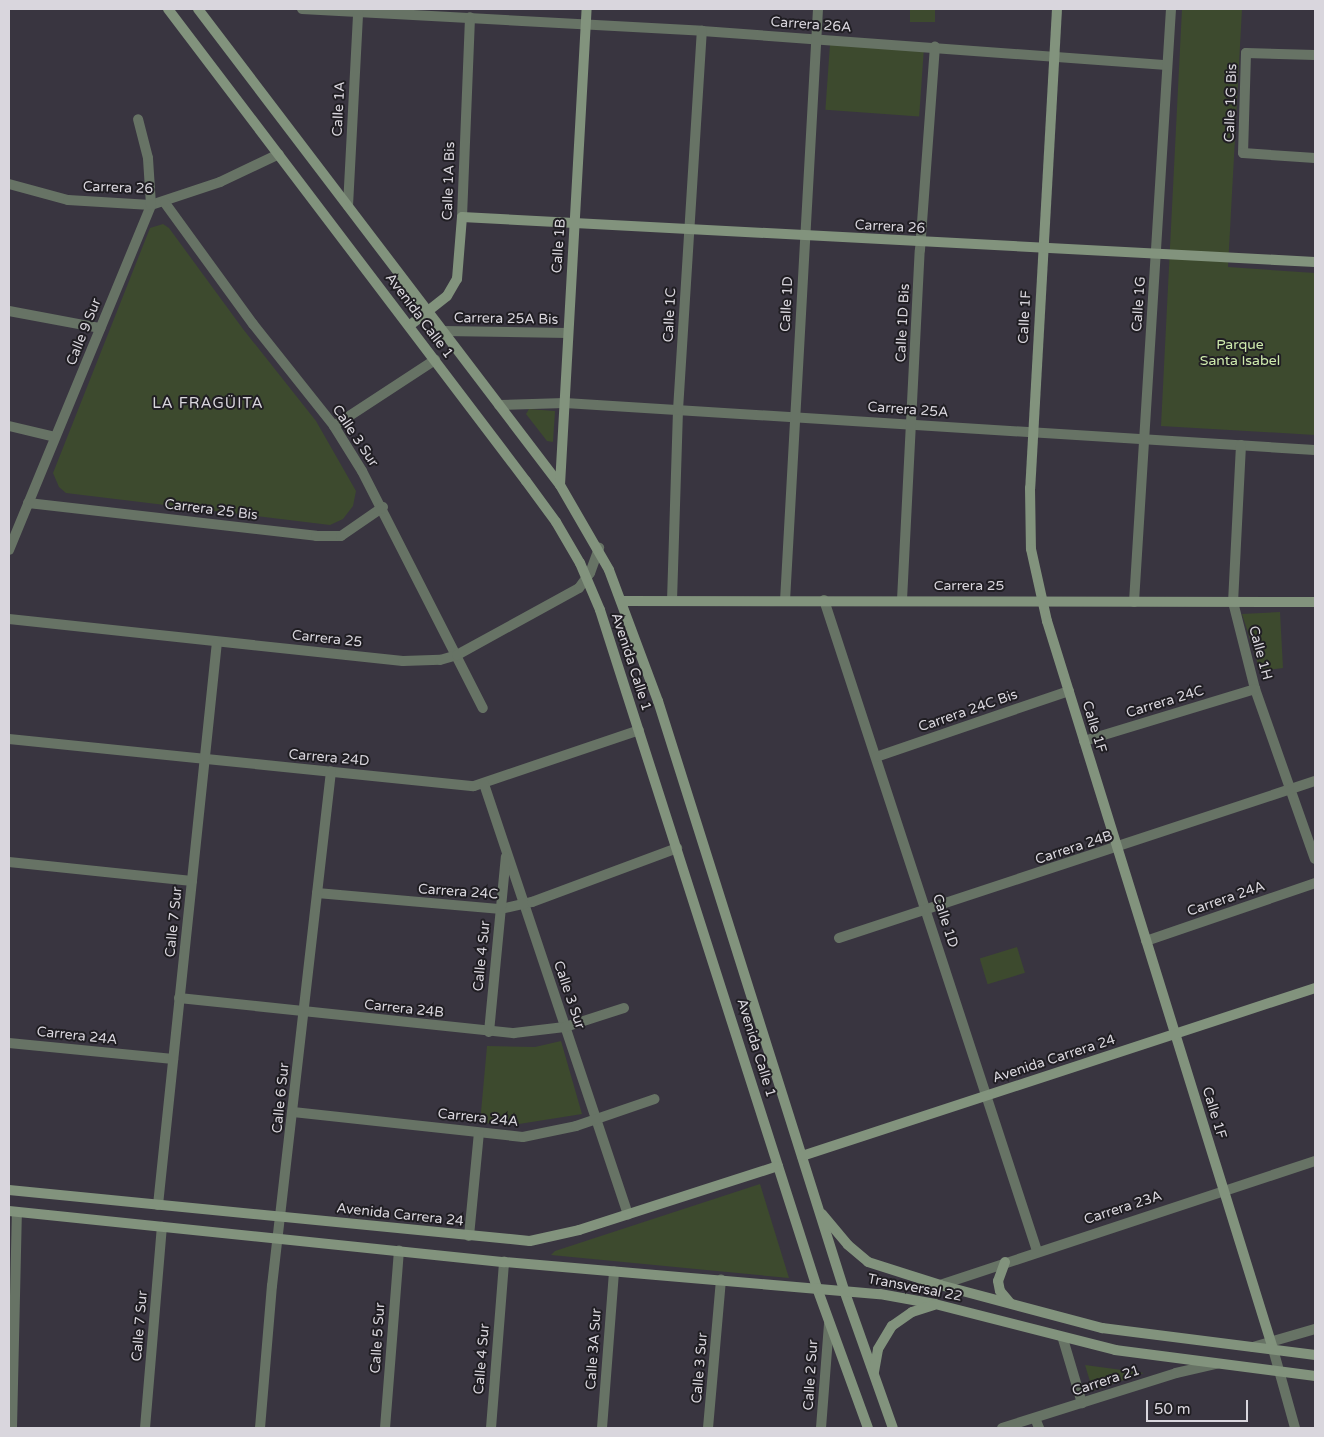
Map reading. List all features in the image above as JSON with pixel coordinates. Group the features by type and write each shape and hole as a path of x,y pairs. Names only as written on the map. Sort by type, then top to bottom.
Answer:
{"main road":[{"name":"Avenida Calle 1","path":"168,9 556,522 587,579 639,730 817,1288 868,1428"},
{"name":"Avenida Calle 1","path":"198,9 443,332 500,404 560,485 598,548 622,601 658,701 844,1290 893,1428"},
{"name":"Calle 1B","path":"560,485 586,9"},
{"name":"Calle 1F","path":"1057,9 1033,432 1030,536 1041,600 1272,1346"},
{"name":"Carrera 26","path":"462,217 1315,262"},
{"name":"Calle 1A Bis","path":"409,326 446,296 457,279 462,217"},
{"name":"Carrera 25","path":"622,601 1041,600 1315,602"},
{"name":"Avenida Carrera 24","path":"802,1156 1315,988"},
{"name":"Avenida Carrera 24","path":"9,1190 469,1236 539,1240 628,1215 778,1166"},
{"name":"Transversal 22","path":"819,1210 848,1245 868,1262 940,1285 1102,1328 1253,1347 1272,1346 1315,1355"},
{"path":"13,1212 504,1262"},
{"name":"Transversal 22","path":"504,1262 844,1290 935,1304 1063,1339 1135,1353 1315,1376"},
{"path":"1006,1262 998,1281 1000,1291 1011,1304 1009,1323"},
{"path":"874,1376 878,1349 892,1326 912,1312 935,1304"}],"street":[{"name":"Carrera 26A","path":"302,9 702,31 1054,54 1168,65"},
{"name":"Calle 1D","path":"785,601 818,9"},
{"name":"Calle 1G","path":"1134,602 1170,9"},
{"name":"Calle 1A","path":"348,206 358,13"},
{"name":"Calle 1A Bis","path":"462,217 470,17"},
{"name":"Calle 1C","path":"672,601 678,410 702,31"},
{"name":"Calle 1D Bis","path":"902,600 921,242 935,47"},
{"name":"Calle 1G Bis","path":"1315,55 1246,53 1243,153 1315,158"},
{"name":"Calle 9 Sur","path":"9,550 150,205 148,158 138,119"},
{"name":"Carrera 26","path":"9,184 68,200 150,205 165,203 220,182 279,154"},
{"name":"Calle 3 Sur","path":"165,203 253,324 334,426 383,507 483,708"},
{"path":"9,311 100,328"},
{"name":"Carrera 25A Bis","path":"443,332 568,333"},
{"path":"334,426 435,360"},
{"name":"Carrera 25A","path":"500,404 565,403 1315,450"},
{"path":"9,426 55,437"},
{"name":"Calle 1H","path":"1241,445 1233,602 1255,689 1315,859"},
{"name":"Carrera 25 Bis","path":"28,503 324,536 341,536 383,507"},
{"path":"587,579 598,548"},
{"name":"Carrera 25","path":"9,619 403,662 440,660 457,655 579,588 587,579"},
{"name":"Calle 1D","path":"824,600 1037,1251"},
{"name":"Calle 7 Sur","path":"158,1205 217,642"},
{"name":"Carrera 24C","path":"1084,741 1255,689"},
{"name":"Carrera 24C Bis","path":"876,757 1069,692"},
{"name":"Carrera 24D","path":"9,739 204,761 331,771 465,786 484,784 639,730"},
{"name":"Calle 6 Sur","path":"260,1428 278,1238 294,1112 331,771"},
{"name":"Carrera 24B","path":"839,938 1117,849 1315,781"},
{"name":"Calle 3 Sur","path":"484,784 628,1215"},
{"name":"Carrera 24C","path":"318,893 501,909 524,904 677,848"},
{"name":"Calle 4 Sur","path":"489,1032 506,853"},
{"path":"9,862 192,881"},
{"name":"Carrera 24A","path":"1146,940 1315,883"},
{"name":"Carrera 24B","path":"179,998 489,1032 539,1032 624,1008"},
{"name":"Carrera 24A","path":"9,1043 173,1059"},
{"name":"Carrera 24A","path":"294,1112 523,1137 549,1133 655,1099"},
{"path":"469,1236 479,1133"},
{"name":"Carrera 23A","path":"940,1285 1037,1251 1315,1160"},
{"path":"12,1428 13,1212"},
{"name":"Calle 7 Sur","path":"145,1428 162,1227"},
{"name":"Calle 5 Sur","path":"385,1428 399,1251"},
{"name":"Calle 4 Sur","path":"490,1428 504,1262"},
{"name":"Calle 3A Sur","path":"602,1428 614,1271"},
{"name":"Calle 3 Sur","path":"708,1428 721,1280"},
{"name":"Calle 2 Sur","path":"822,1428 829,1323"},
{"path":"1272,1346 1315,1329"},
{"path":"1063,1339 1082,1403"},
{"name":"Calle 1F","path":"1272,1346 1295,1428"},
{"name":"Carrera 21","path":"1002,1428 1176,1373 1219,1364"},
{"path":"1035,1418 1039,1428"}],"green space":[{"path":"910,9 935,9 935,22 910,22"},
{"name":"Parque Santa Isabel","path":"1182,9 1242,9 1228,267 1315,273 1315,435 1161,426"},
{"path":"830,44 924,51 919,116 825,110"},
{"path":"163,224 169,228 243,329 316,421 356,491 353,506 343,519 330,525 66,493 59,487 53,473 150,228"},
{"path":"529,409 555,411 553,442 547,441 526,414"},
{"path":"1280,612 1283,668 1260,671 1242,614"},
{"path":"1017,947 1025,973 988,984 980,958"},
{"path":"561,1041 582,1114 519,1124 480,1123 487,1046 535,1047"},
{"path":"760,1184 789,1278 551,1255 555,1251"},
{"path":"1085,1365 1144,1373 1093,1391"}],"district":[{"name":"LA FRAGÜITA","path":"208,404"}]}
